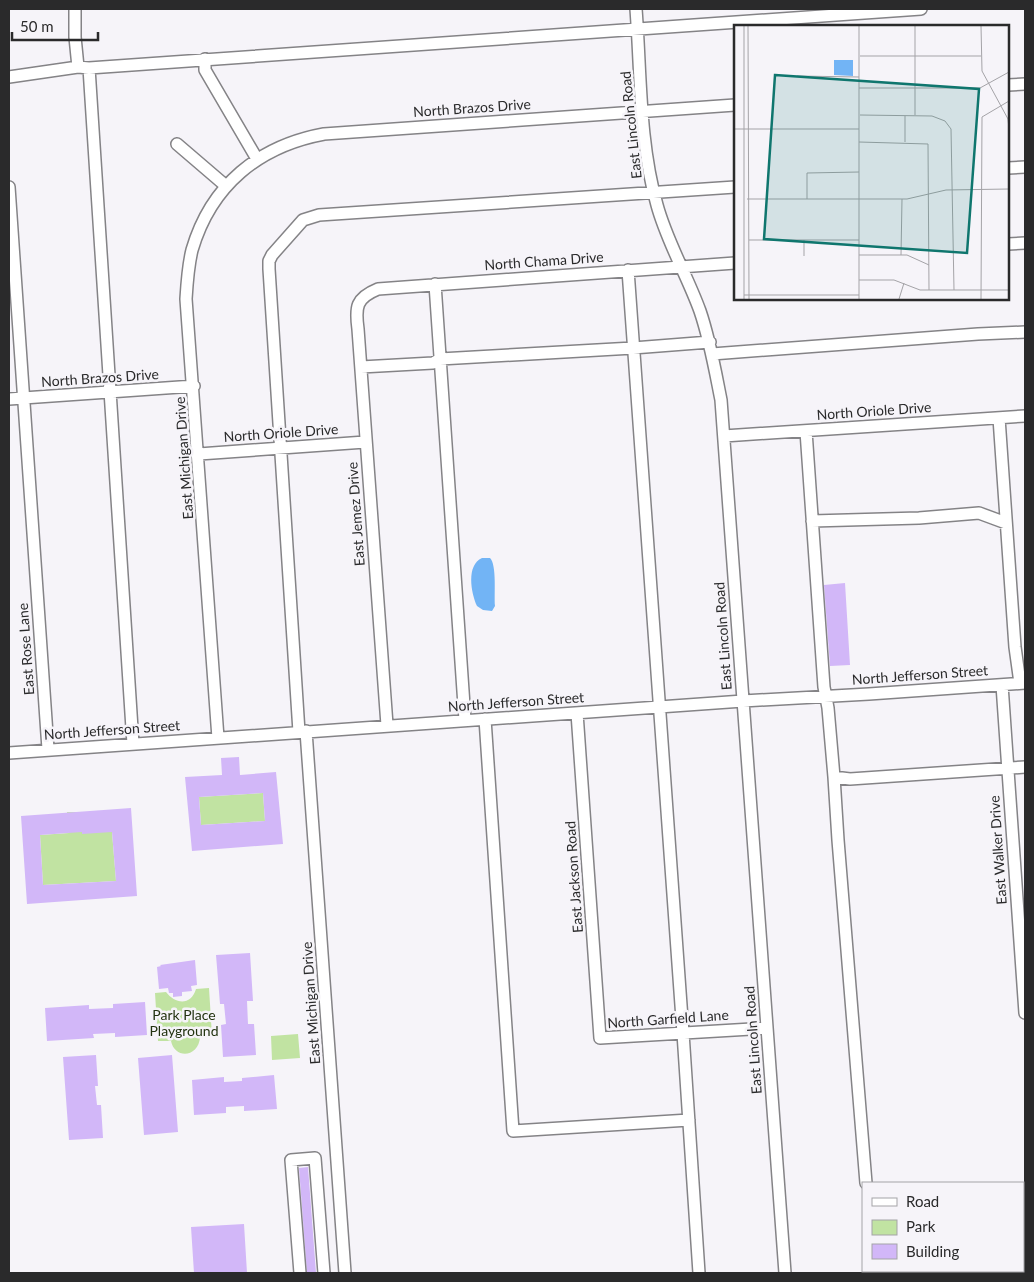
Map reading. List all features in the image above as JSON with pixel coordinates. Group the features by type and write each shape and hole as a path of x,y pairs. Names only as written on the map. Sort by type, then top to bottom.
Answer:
{"street":[{"path":"74,9 83,67 111,392 133,744"},
{"name":"East Lincoln Road","path":"636,9 648,163 654,193 667,237 700,311 710,342 721,400 785,1273"},
{"path":"9,77 83,67 921,9"},
{"path":"205,59 205,70 257,159"},
{"path":"1009,85 1025,84"},
{"name":"North Brazos Drive","path":"226,186 264,154 301,138 324,134 734,104"},
{"path":"177,144 226,186"},
{"path":"1009,168 1025,167"},
{"name":"East Michigan Drive","path":"218,738 194,386 186,299 192,250 216,199 226,186"},
{"name":"East Rose Lane","path":"9,187 48,750"},
{"name":"East Michigan Drive","path":"344,1269 302,732 269,261 272,255 303,220 319,215 734,187"},
{"path":"1009,244 1025,243"},
{"name":"North Chama Drive","path":"359,301 367,294 378,290 435,284 734,263"},
{"path":"628,270 699,1273"},
{"path":"435,284 465,720"},
{"name":"East Jemez Drive","path":"359,301 356,314 387,725"},
{"path":"712,354 1025,332"},
{"path":"361,367 433,363 440,358 710,342"},
{"name":"North Brazos Drive","path":"9,399 194,386"},
{"name":"North Oriole Drive","path":"724,436 1025,416"},
{"path":"999,418 1015,647 1023,683"},
{"path":"806,430 824,697 828,708 834,777 866,1182"},
{"name":"North Oriole Drive","path":"198,454 365,442"},
{"path":"812,522 919,518 980,513 1006,523"},
{"name":"North Jefferson Street","path":"9,753 387,725 1023,683"},
{"name":"East Walker Drive","path":"1002,684 1013,854 1022,941 1025,1013"},
{"name":"East Jackson Road","path":"577,713 600,1038"},
{"path":"485,719 514,1131 689,1120"},
{"path":"834,777 850,779 1025,767"},
{"path":"1013,854 1025,854"},
{"name":"North Garfield Lane","path":"600,1038 767,1028"},
{"path":"300,1273 291,1160 314,1158 324,1270 344,1269"},
{"path":"318,1199 339,1198"}],"green space":[{"path":"263,793 265,821 201,825 199,797"},
{"path":"67,812 81,812 112,832 116,881 43,885 40,835 69,833"},
{"name":"Park Place Playground","path":"209,988 212,1036 200,1037 196,1049 187,1054 177,1051 171,1041 158,1041 155,993 166,992 178,1001 187,1001 194,995 196,989"},
{"path":"298,1034 300,1058 272,1060 271,1036"}],"water":[{"path":"482,558 490,558 494,567 495,606 492,611 483,610 477,606 473,594 472,573 477,562"}],"building":[{"path":"845,583 850,665 830,666 824,585"},
{"path":"239,757 240,775 276,772 283,844 192,851 185,777 222,775 221,758","holes":["263,793 265,821 201,825 199,797"]},
{"path":"131,808 137,896 27,904 21,816","holes":["82,832 82,834 112,832 116,881 43,885 40,835"]},
{"path":"250,953 253,1001 247,1001 248,1024 254,1024 256,1055 223,1057 221,1025 226,1024 224,1004 220,1004 216,955"},
{"path":"195,960 197,985 191,986 192,991 182,992 182,996 173,997 173,993 169,993 168,988 159,989 157,967"},
{"path":"145,1002 147,1035 115,1037 115,1033 93,1034 94,1038 47,1041 45,1008 89,1005 89,1009 113,1008 113,1004"},
{"path":"96,1055 98,1086 95,1086 97,1105 101,1105 103,1138 69,1140 63,1057"},
{"path":"172,1055 178,1132 144,1135 138,1058"},
{"path":"274,1075 277,1109 244,1111 244,1106 226,1107 226,1113 194,1115 192,1080 224,1077 224,1082 242,1081 242,1078"},
{"path":"308,1167 316,1273 307,1273 299,1168"},
{"path":"244,1224 247,1273 194,1273 191,1227"}]}
